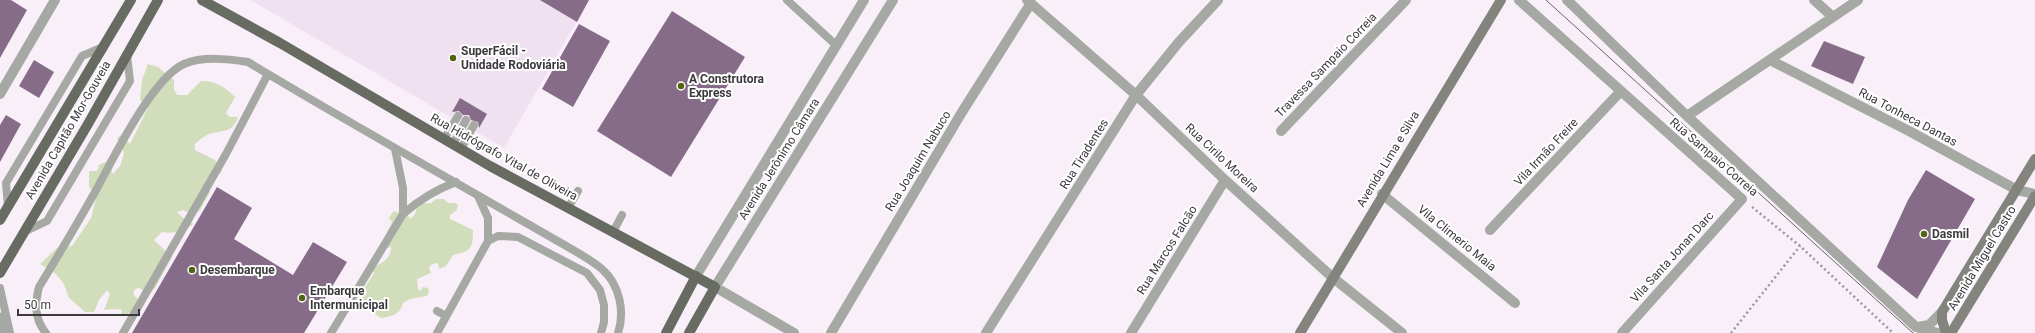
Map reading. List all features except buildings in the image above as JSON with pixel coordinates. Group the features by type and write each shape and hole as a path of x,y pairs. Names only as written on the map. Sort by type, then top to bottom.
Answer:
{"main road":[{"name":"Avenida Capitão Mor-Gouveia","path":"0,220 131,0"},
{"name":"Avenida Capitão Mor-Gouveia","path":"0,273 158,0"},
{"name":"Rua Hidrógrafo Vital de Oliveira","path":"202,0 280,43 453,144 715,287"},
{"name":"Avenida Lima e Silva","path":"1300,333 1332,276 1501,0"},
{"name":"Avenida Miguel Castro","path":"1946,333 1942,320 1942,312 1953,297 2035,159"},
{"name":"Avenida Miguel Castro","path":"1951,333 2035,195"},
{"name":"Avenida Jerônimo Câmara","path":"666,333 696,276"},
{"name":"Avenida Jerônimo Câmara","path":"688,333 715,287"},
{"path":"1953,297 1965,312"}],"street":[{"path":"0,94 55,0"},
{"name":"Avenida Jerônimo Câmara","path":"696,276 864,0"},
{"name":"Avenida Jerônimo Câmara","path":"715,287 893,0"},
{"name":"Rua Tiradentes","path":"986,333 1136,95 1179,42 1218,0"},
{"name":"Travessa Sampaio Correia","path":"1281,131 1406,0"},
{"name":"Rua Sampaio Correia","path":"1519,0 1620,92 1742,199"},
{"name":"Rua Sampaio Correia","path":"1567,0 1687,116 1916,327 1938,333"},
{"path":"1814,0 1832,17"},
{"path":"1687,116 1858,0"},
{"name":"Rua Cirilo Moreira","path":"1029,2 1136,95 1226,180 1332,276 1402,333"},
{"name":"Rua Joaquim Nabuco","path":"831,333 1029,2"},
{"name":"Rua Tonheca Dantas","path":"1770,60 1911,132 2017,190 2035,195"},
{"name":"Vila Irmão Freire","path":"1490,230 1620,92"},
{"name":"Rua Marcos Falcão","path":"1131,333 1226,180"},
{"name":"Vila Climerio Maia","path":"1382,194 1515,303"},
{"name":"Vila Santa Jonan Darc","path":"1622,333 1742,199"},
{"name":"Rua Hidrógrafo Vital de Oliveira","path":"715,287 794,333"},
{"path":"1916,327 1929,326 1942,312"}],"lane":[{"path":"787,0 837,46"},
{"path":"24,232 47,220 130,81 127,55"},
{"path":"46,333 37,316 36,306 39,287 130,128 155,89 183,64 196,60 227,59 248,62 456,182 582,256 603,270 615,287 621,304 622,316 618,333"},
{"path":"123,333 226,154 268,74"},
{"path":"453,144 458,116"},
{"path":"453,144 466,120"},
{"path":"453,144 474,125"},
{"path":"395,148 403,188 403,214"},
{"path":"331,333 403,214 417,201 435,190 456,182"},
{"path":"568,208 578,191"},
{"path":"437,333 488,240 488,218 478,196"},
{"path":"613,232 622,216"},
{"path":"488,240 498,236 518,237 587,273 600,290 604,305 604,322 601,333"},
{"path":"0,288 10,333"},
{"path":"2,333 4,307"},
{"path":"438,311 446,316"}],"path":[{"name":"Rua Sampaio Correia","path":"1742,199 1800,246 1893,333"},
{"path":"1730,333 1800,246"}],"shaded area":[{"name":"SuperFácil - Unidade Rodoviária","path":"250,0 589,0 504,148"}],"green space":[{"path":"148,64 158,67 174,80 174,89 177,95 187,95 201,81 212,82 220,85 235,97 226,113 230,117 238,117 229,129 205,136 195,144 195,150 215,160 222,171 215,179 206,179 210,192 200,210 194,215 183,210 177,212 193,224 178,232 162,232 154,240 172,257 155,288 148,294 139,288 135,289 133,294 137,298 141,310 138,315 129,313 121,315 122,310 116,309 104,310 110,294 107,290 99,300 94,312 85,312 69,298 64,284 55,273 40,264 57,248 72,246 91,218 96,198 89,186 89,171 97,171 99,165 108,161 113,174 120,166 124,153 117,138 121,135 130,144 148,108 140,100 142,80"},
{"path":"436,199 444,199 448,203 456,203 458,206 456,211 450,215 450,219 473,230 470,248 464,252 453,255 446,266 439,269 438,263 432,264 429,268 431,273 417,279 418,289 421,291 422,287 428,288 429,292 427,296 410,299 403,303 400,310 395,314 381,318 357,303 358,297 375,272 370,273 365,270 382,263 386,260 390,252 391,247 387,248 382,242 392,222 389,218 384,224 394,211 399,213 405,211 410,219 415,214 418,204 431,203"}],"tram line":[{"path":"1546,0 1913,333"}],"place":[{"name":"SuperFácil - Unidade Rodoviária","path":"453,58"},
{"name":"A Construtora Express","path":"681,86"},
{"name":"Dasmil","path":"1924,234"},
{"name":"Desembarque","path":"192,270"},
{"name":"Embarque Intermunicipal","path":"302,298"}]}
